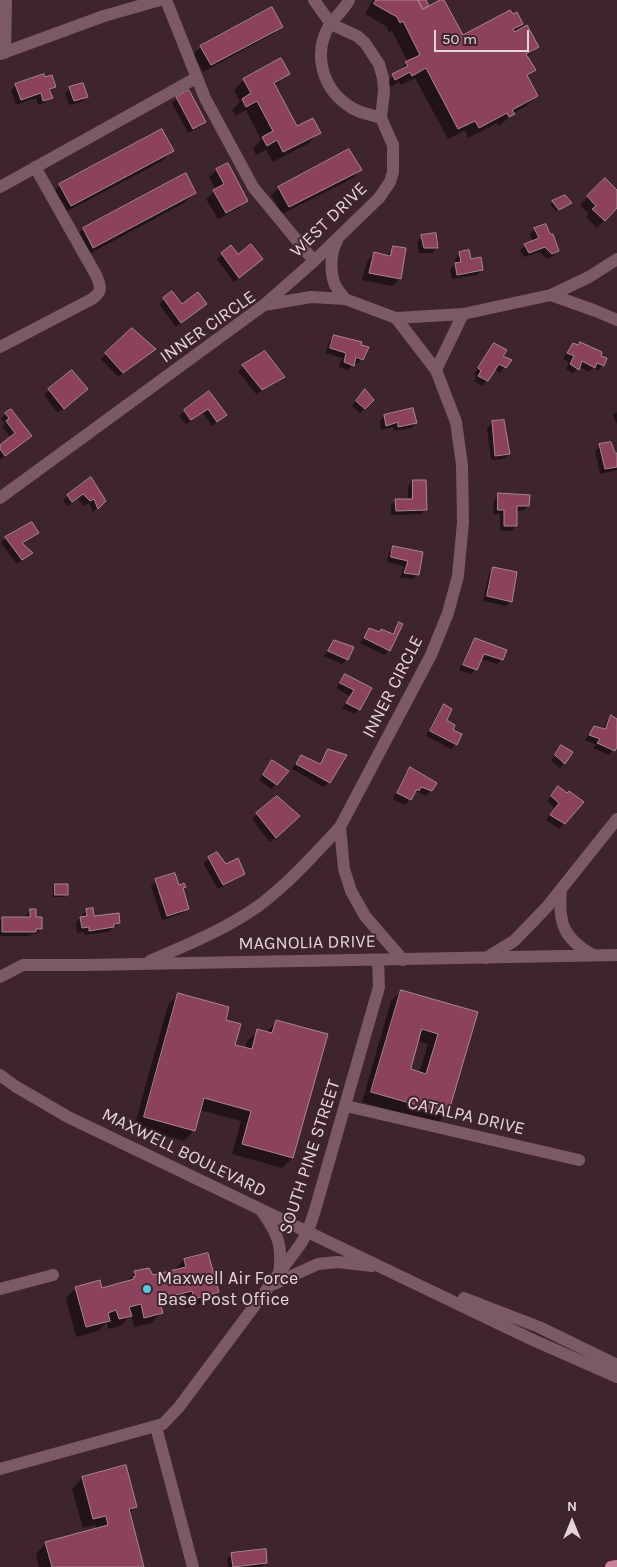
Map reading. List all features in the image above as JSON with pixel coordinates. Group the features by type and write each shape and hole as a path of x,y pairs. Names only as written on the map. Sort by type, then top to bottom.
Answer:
{"main road":[{"path":"611,1567 617,1566"}],"street":[{"path":"6,0 2,54 104,16 160,0"},
{"path":"166,0 205,98 253,187 314,261"},
{"path":"314,0 331,24 357,36 374,54 383,78 384,91 381,118 354,109 337,97 324,75 321,44 331,24 345,9 349,0"},
{"path":"0,187 196,78"},
{"name":"WEST DRIVE","path":"264,305 314,261 378,198 390,182 393,145 381,118"},
{"path":"0,347 97,296 100,290 100,284 96,275 35,167"},
{"path":"341,234 334,245 332,257 335,285 345,299"},
{"path":"396,318 463,314 551,295 589,277 617,259"},
{"path":"551,295 617,320"},
{"name":"INNER CIRCLE","path":"0,498 264,305 311,297 345,299 396,318 436,370 456,422 462,465 464,522 458,576 448,613 431,655 340,827 292,878 255,908 221,929 145,963"},
{"path":"436,370 463,314"},
{"path":"485,958 514,940 546,908 617,819"},
{"path":"340,827 344,869 351,891 365,916 403,960"},
{"path":"562,888 559,908 565,931 579,948 593,956"},
{"name":"MAGNOLIA DRIVE","path":"0,977 23,965 617,955"},
{"name":"SOUTH PINE STREET","path":"0,1469 163,1424 179,1407 275,1280 308,1232 380,987 378,960"},
{"name":"MAXWELL BOULEVARD","path":"0,1075 68,1117 533,1340 617,1368"},
{"name":"CATALPA DRIVE","path":"346,1106 579,1160"},
{"path":"259,1208 273,1227 279,1241 281,1255 275,1280"},
{"path":"275,1280 318,1264 338,1262 384,1267"},
{"path":"0,1289 53,1275"},
{"path":"156,1427 193,1567"}],"building":[{"path":"376,0 418,0 423,9 440,0 444,0 463,35 510,10 513,14 517,12 523,24 513,29 515,32 527,25 539,47 526,54 536,70 527,75 538,96 512,110 515,114 509,117 507,113 479,128 475,121 458,129 426,68 412,76 410,72 395,80 392,74 408,66 405,62 420,55 403,21 400,23 397,17 374,4"},
{"path":"418,0 426,0 429,6 423,9"},
{"path":"272,7 283,27 211,65 200,46"},
{"path":"281,58 290,74 274,83 297,126 313,118 321,133 283,152 277,140 267,146 262,137 273,131 257,101 246,107 242,99 251,93 243,79"},
{"path":"44,74 45,77 52,75 56,87 49,89 53,98 43,101 41,93 21,100 15,84"},
{"path":"83,83 88,97 74,101 69,87"},
{"path":"189,90 206,122 193,129 176,97"},
{"path":"162,129 174,151 71,206 59,184"},
{"path":"349,149 362,170 289,207 278,187"},
{"path":"228,163 248,201 226,213 213,190 224,184 216,169"},
{"path":"186,173 196,193 93,248 83,228"},
{"path":"605,178 617,190 617,208 605,221 592,209 596,206 587,196"},
{"path":"565,195 572,203 559,210 552,201"},
{"path":"546,224 550,234 553,234 559,251 552,254 545,247 529,253 524,244 539,238 534,228"},
{"path":"436,233 438,248 424,248 421,235"},
{"path":"251,244 263,259 239,278 221,253 231,245 238,254"},
{"path":"393,246 406,248 401,279 369,273 374,252 390,256"},
{"path":"469,250 471,259 481,257 483,270 457,275 455,263 461,262 459,252"},
{"path":"172,291 182,304 198,292 207,304 181,323 163,298"},
{"path":"132,328 156,349 123,373 105,353"},
{"path":"334,335 362,342 361,345 369,347 363,360 356,357 354,366 344,362 346,353 330,348"},
{"path":"580,342 602,352 601,356 607,358 604,366 597,363 595,368 582,361 579,370 570,364 574,356 567,353 573,343 578,345"},
{"path":"494,343 507,350 503,356 512,360 506,368 499,364 488,381 478,376 481,371 478,368"},
{"path":"265,351 285,377 262,390 242,365"},
{"path":"72,370 88,389 64,409 48,389"},
{"path":"365,389 374,400 365,409 356,401"},
{"path":"209,391 227,415 217,422 208,409 191,420 184,410"},
{"path":"413,408 417,423 398,427 398,422 386,426 384,415"},
{"path":"11,409 32,436 5,456 0,449 0,445 15,433 6,421 9,418 5,413"},
{"path":"504,420 510,454 495,456 492,421"},
{"path":"611,442 615,453 617,453 617,467 605,469 599,444"},
{"path":"91,477 106,501 98,509 94,499 90,501 83,494 72,502 67,495"},
{"path":"413,480 426,480 427,510 396,511 395,499 412,499"},
{"path":"498,493 530,495 529,506 517,506 517,526 504,526 504,510 498,510"},
{"path":"32,522 39,533 22,543 33,553 22,560 5,537"},
{"path":"393,546 423,552 419,575 404,573 408,561 391,557"},
{"path":"493,567 517,572 512,602 487,596"},
{"path":"399,622 403,624 390,651 364,638 369,628 380,632 381,629 393,634"},
{"path":"475,638 507,650 503,660 484,654 477,670 463,665"},
{"path":"334,640 354,647 348,660 328,651"},
{"path":"345,674 372,688 360,710 346,703 354,690 340,683"},
{"path":"444,704 452,709 447,720 455,725 453,730 462,734 457,745 430,731"},
{"path":"611,715 617,719 617,747 615,751 597,743 600,739 589,735 594,726 605,729"},
{"path":"561,745 573,752 565,764 555,755"},
{"path":"328,749 347,755 330,783 296,764 301,755 320,764"},
{"path":"272,760 289,771 277,785 263,775"},
{"path":"410,767 437,783 432,791 421,787 419,791 417,789 411,800 397,793"},
{"path":"558,786 567,793 569,791 584,802 565,824 550,815 559,803 551,796"},
{"path":"277,796 300,816 276,838 256,813"},
{"path":"217,852 226,864 238,858 245,874 223,885 208,857"},
{"path":"175,873 179,885 184,883 186,887 183,888 189,909 167,916 155,879"},
{"path":"55,884 68,884 68,895 55,895"},
{"path":"93,908 94,916 119,913 120,923 114,924 114,927 89,931 89,927 82,928 80,917 87,916 86,909"},
{"path":"30,909 36,909 36,917 42,917 42,929 36,929 36,932 2,932 2,917 30,917"},
{"path":"401,990 478,1012 448,1114 371,1092","holes":["422,1029 438,1034 426,1074 411,1069"]},
{"path":"178,993 229,1007 226,1020 241,1024 235,1045 252,1049 257,1029 272,1033 276,1020 328,1034 293,1158 242,1144 251,1111 204,1098 195,1131 144,1117"},
{"name":"Maxwell Air Force Base Post Office","path":"208,1253 219,1292 194,1299 192,1291 159,1299 163,1313 144,1318 141,1304 129,1307 132,1316 119,1319 116,1310 108,1313 110,1321 86,1327 75,1287 100,1280 102,1288 134,1279 133,1277 136,1276 134,1271 149,1268 153,1275 186,1267 184,1259"},
{"path":"126,1465 137,1507 129,1509 144,1567 52,1567 45,1542 108,1525 106,1516 93,1519 82,1477"},
{"path":"266,1549 267,1563 233,1567 231,1553"}],"place":[{"name":"Maxwell Air Force Base Post Office","path":"147,1289"}]}
